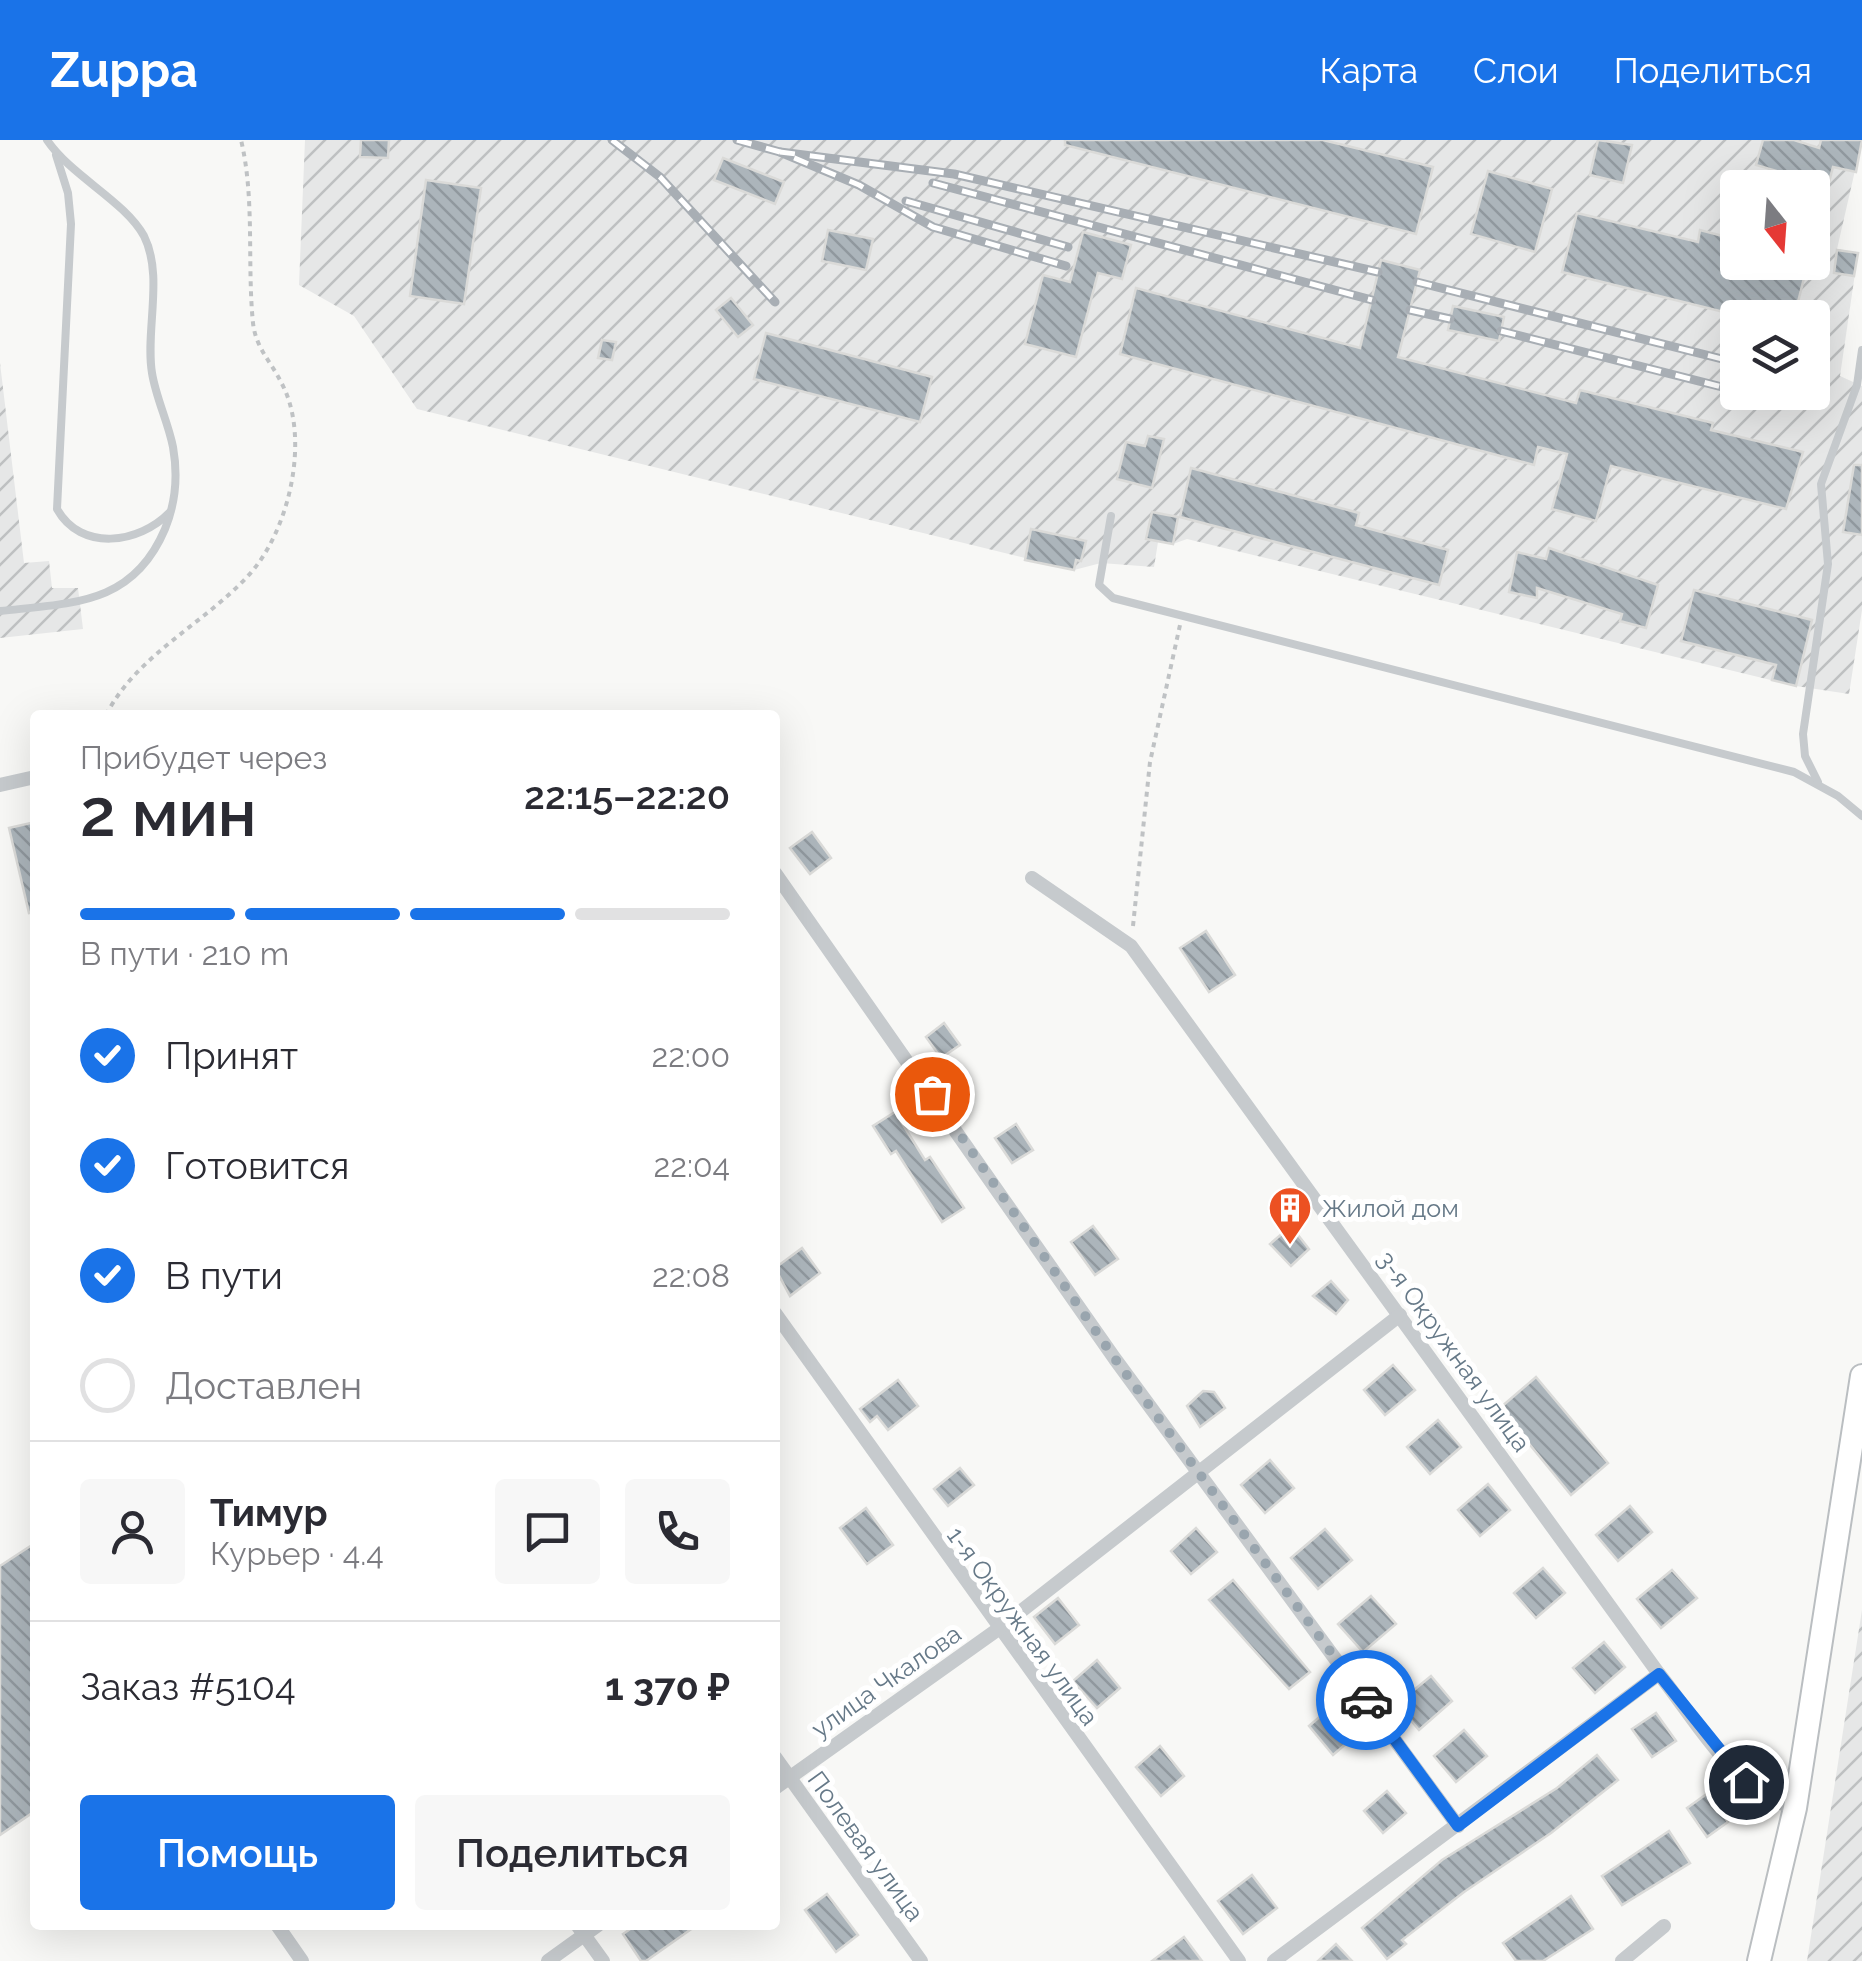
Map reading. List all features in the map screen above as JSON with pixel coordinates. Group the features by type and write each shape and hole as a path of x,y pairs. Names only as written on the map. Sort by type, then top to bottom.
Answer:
{"highway":[{"path":"1758,1961 1795,1808 1858,1424 1862,1376"}],"street":[{"path":"0,785 30,778"},
{"name":"3-я Окружная улица","path":"1032,878 1130,946 1659,1674 1746,1782 1770,1799 1795,1808"},
{"path":"780,880 1115,1359 1458,1826"},
{"name":"улица Чкалова","path":"780,1784 997,1630 1400,1315"},
{"name":"1-я Окружная улица","path":"780,1320 997,1630 1239,1961"},
{"path":"1274,1961 1659,1674"},
{"name":"Полевая улица","path":"780,1765 921,1961"},
{"path":"1622,1961 1664,1926"},
{"path":"280,1930 302,1961"},
{"path":"548,1961 581,1930 603,1961"}],"lane":[{"path":"0,611 80,602 134,578 160,542 174,509 173,448 152,375 149,250 134,223 54,152 46,140"},
{"path":"54,152 68,193 72,224 56,509 72,529 100,538 144,532 174,509"},
{"path":"1824,788 1810,772 1803,734 1828,564 1821,484 1857,385 1862,350"},
{"path":"1111,516 1099,576 1104,593 1794,772 1862,816"},
{"path":"0,603 18,609"}],"path":[{"path":"109,710 126,680 248,577 269,547 294,464 294,416 283,384 255,342 241,140"},
{"path":"1130,946 1150,762 1182,614"}],"shaded area":[{"path":"305,140 1862,140 1837,249 1858,253 1840,376 1862,386 1862,610 1849,694 1796,686 1187,539 1173,544 1158,542 1154,567 1101,563 1074,570 417,409 354,316 299,285"},
{"path":"0,363 24,563 49,561 52,588 78,588 83,629 0,638"},
{"path":"1862,1610 1862,1961 1807,1961"}],"building":[{"path":"361,140 389,140 388,158 360,157"},
{"path":"1065,140 1323,140 1433,167 1416,234 1065,145"},
{"path":"1598,140 1632,145 1623,183 1590,175"},
{"path":"1763,140 1794,140 1819,148 1821,140 1862,140 1856,172 1833,167 1830,178 1830,170 1773,170 1756,165"},
{"path":"723,158 784,182 775,204 714,180"},
{"path":"1488,171 1552,189 1535,252 1471,234"},
{"path":"426,180 481,188 464,304 410,296"},
{"path":"1577,213 1698,242 1700,230 1720,235 1720,280 1804,280 1798,300 1720,300 1720,311 1562,272"},
{"path":"828,230 873,239 866,270 822,261"},
{"path":"1083,232 1131,245 1122,279 1098,273 1076,357 1025,344 1043,275 1070,282"},
{"path":"1837,250 1858,253 1854,276 1834,273"},
{"path":"1381,260 1420,270 1398,357 1576,403 1580,390 1713,423 1711,430 1803,452 1786,509 1611,466 1596,521 1552,509 1567,454 1538,447 1534,465 1120,354 1136,288 1360,348"},
{"path":"731,298 753,325 738,337 716,310"},
{"path":"1453,306 1504,317 1499,341 1448,330"},
{"path":"766,333 932,377 920,422 754,379"},
{"path":"602,340 616,342 612,360 598,358"},
{"path":"1148,436 1164,439 1152,488 1117,479 1126,442 1145,446"},
{"path":"1854,465 1862,465 1862,535 1843,532"},
{"path":"1191,468 1359,513 1356,525 1448,550 1439,585 1180,517"},
{"path":"1152,512 1178,517 1173,544 1146,539"},
{"path":"1031,529 1086,541 1081,561 1076,560 1074,570 1025,560"},
{"path":"1549,548 1658,585 1646,628 1620,621 1622,614 1537,588 1537,598 1509,592 1517,552 1546,559"},
{"path":"1694,590 1812,620 1796,686 1772,680 1776,665 1681,641"},
{"path":"30,823 30,913 29,913 9,828"},
{"path":"812,832 831,858 810,874 790,848"},
{"path":"1206,931 1235,975 1209,992 1180,948"},
{"path":"944,1023 960,1045 941,1058 926,1037"},
{"path":"895,1112 925,1160 930,1157 964,1208 942,1222 896,1151 891,1154 873,1126"},
{"path":"1016,1124 1033,1150 1012,1163 995,1138"},
{"path":"1093,1226 1118,1259 1095,1275 1071,1242"},
{"name":"Жилой дом","path":"1291,1226 1309,1249 1291,1266 1270,1244"},
{"path":"802,1248 820,1273 790,1296 780,1277 780,1264"},
{"name":"Жилой дом","path":"1331,1281 1348,1300 1336,1314 1313,1296"},
{"path":"1393,1365 1415,1390 1385,1415 1364,1390"},
{"path":"1536,1377 1608,1463 1571,1495 1500,1408"},
{"path":"898,1380 918,1406 888,1430 877,1416 870,1422 860,1409"},
{"path":"1203,1391 1214,1392 1225,1408 1200,1427 1187,1406"},
{"path":"1438,1420 1461,1447 1430,1474 1407,1447"},
{"path":"1270,1460 1294,1488 1265,1513 1241,1485"},
{"path":"960,1468 974,1485 948,1506 934,1489"},
{"path":"1488,1484 1510,1510 1480,1536 1458,1510"},
{"path":"1630,1506 1652,1532 1618,1561 1596,1535"},
{"path":"866,1508 893,1545 867,1564 840,1528"},
{"path":"1196,1528 1217,1552 1191,1574 1171,1551"},
{"path":"1325,1529 1352,1560 1318,1589 1291,1558"},
{"path":"30,1546 30,1814 0,1835 0,1566"},
{"path":"1543,1568 1565,1593 1536,1618 1514,1593"},
{"path":"1672,1570 1697,1598 1661,1628 1637,1599"},
{"path":"1233,1580 1310,1672 1289,1689 1209,1600"},
{"path":"1371,1596 1396,1624 1363,1652 1338,1624"},
{"path":"1058,1598 1079,1625 1055,1644 1034,1617"},
{"path":"1604,1642 1625,1667 1595,1693 1573,1668"},
{"path":"1097,1660 1120,1688 1097,1708 1073,1681"},
{"path":"1431,1676 1452,1701 1419,1730 1397,1704"},
{"path":"1329,1709 1354,1737 1333,1755 1309,1726"},
{"path":"1656,1713 1676,1741 1652,1757 1632,1729"},
{"path":"1464,1730 1487,1756 1456,1782 1434,1756"},
{"path":"1160,1746 1184,1776 1161,1796 1136,1767"},
{"path":"1597,1755 1618,1780 1402,1940 1406,1944 1387,1959 1362,1928 1442,1860 1557,1788"},
{"path":"1387,1791 1406,1813 1383,1833 1364,1811"},
{"path":"1708,1793 1728,1822 1707,1837 1687,1808"},
{"path":"1669,1831 1690,1863 1622,1905 1602,1876"},
{"path":"1252,1875 1277,1908 1243,1934 1218,1901"},
{"path":"827,1894 858,1935 836,1952 805,1910"},
{"path":"1571,1896 1593,1929 1543,1961 1516,1961 1503,1943"},
{"path":"629,1930 690,1930 646,1961 641,1961 623,1934"},
{"path":"1184,1937 1202,1961 1152,1961"},
{"path":"1336,1944 1352,1961 1318,1961"}],"railway":[{"path":"612,140 660,177 775,302"},
{"path":"737,140 780,152 859,185 933,227 1066,266"},
{"path":"780,152 954,174 1378,272"},
{"path":"933,183 1372,300"},
{"path":"906,201 1068,247"},
{"path":"1417,282 1720,358"},
{"path":"1410,310 1450,319"},
{"path":"1501,331 1720,386"}],"way so far":[{"path":"932,1094 1115,1359 1366,1700"}],"place":[{"name":"Жилой дом","path":"1290,1246"}],"route":[{"path":"1366,1700 1458,1826 1659,1674 1746,1782"}]}
